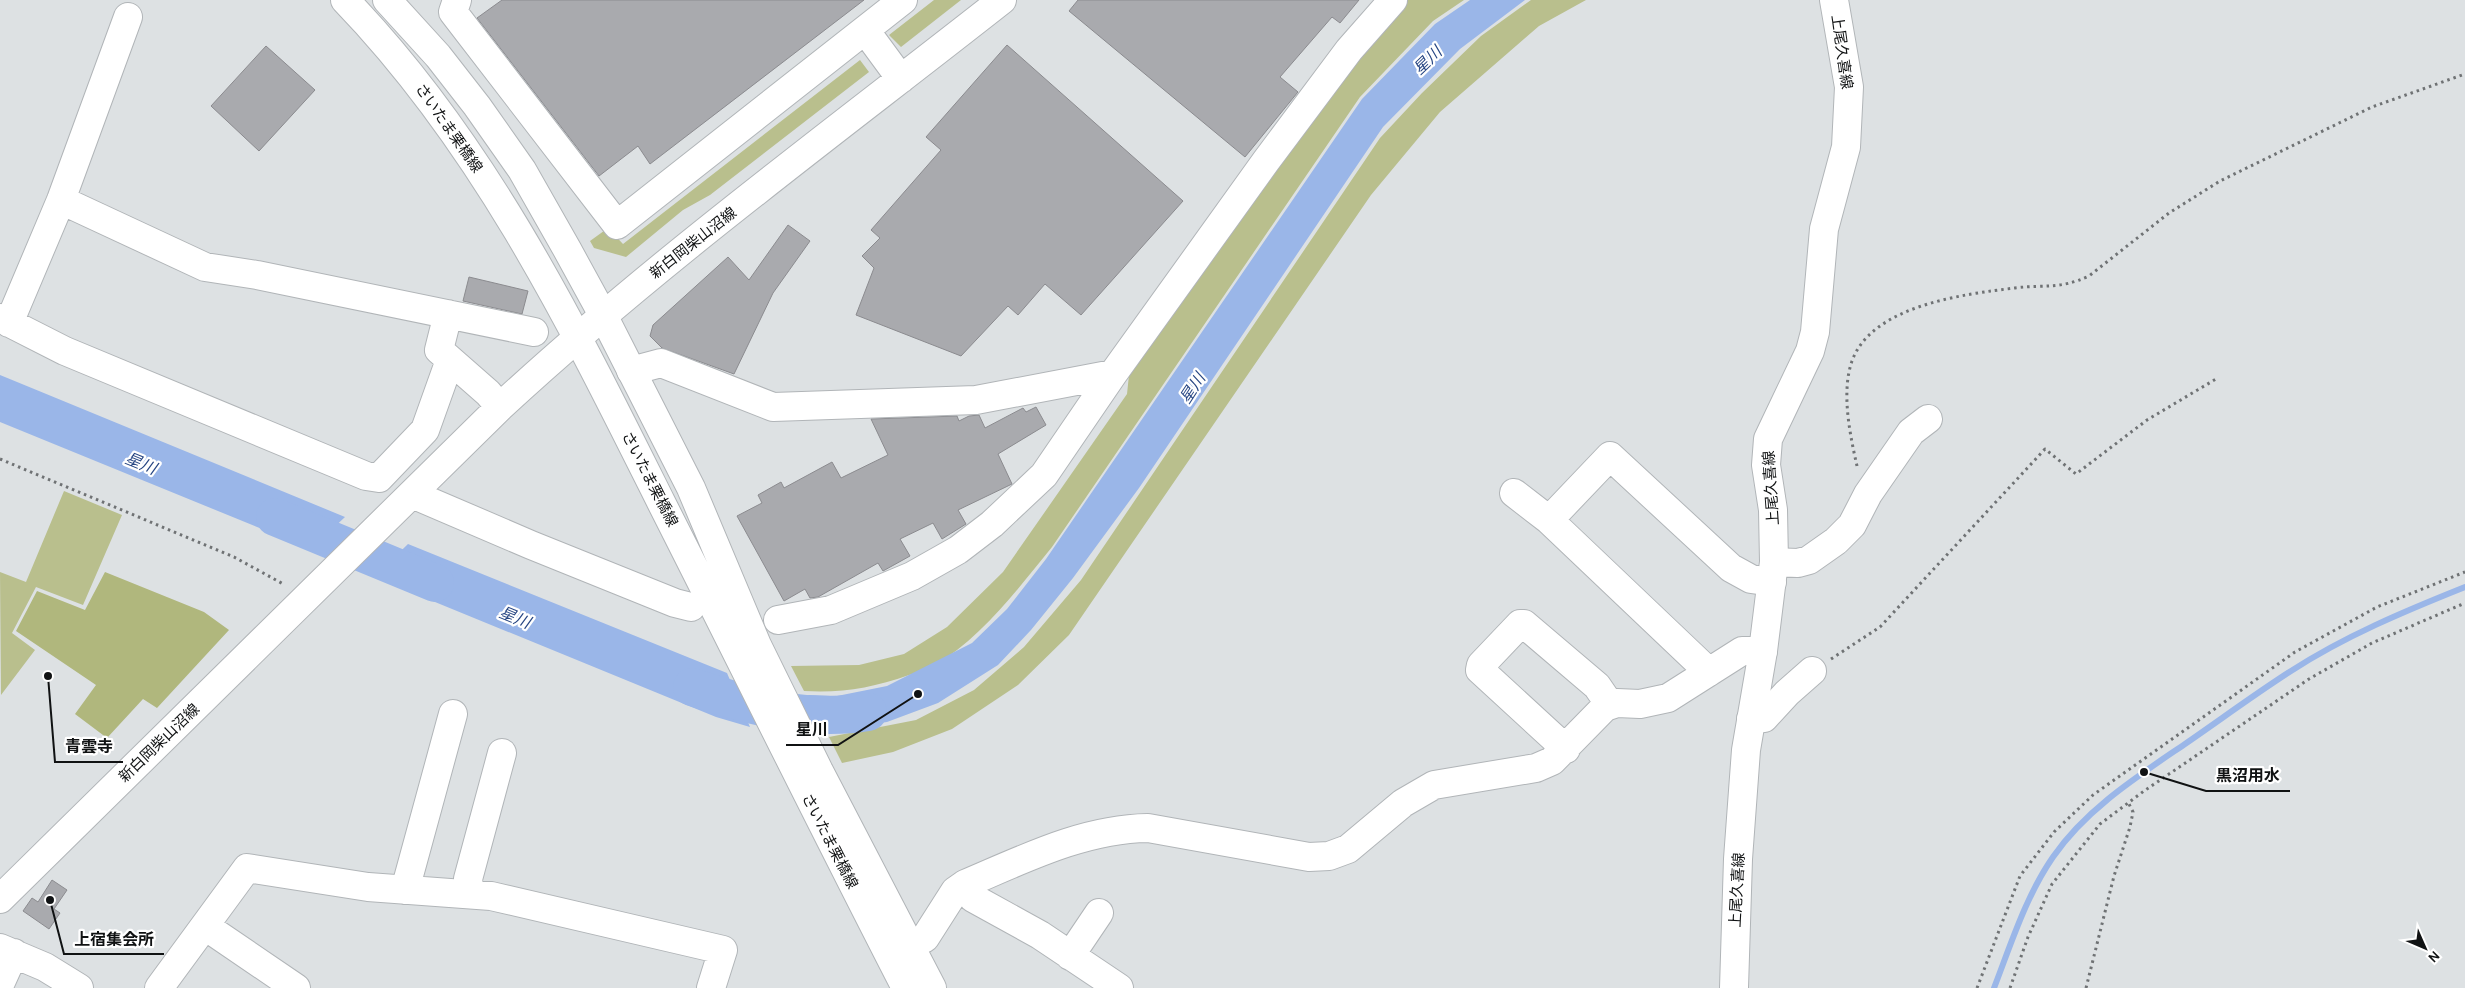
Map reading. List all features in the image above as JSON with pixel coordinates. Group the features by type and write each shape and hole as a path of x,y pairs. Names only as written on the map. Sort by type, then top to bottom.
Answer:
{"street":[{"name":"さいたま栗橋線","path":"345,0 411,75 469,154 503,207 579,336 791,765 906,988"},
{"name":"さいたま栗橋線","path":"387,0 438,56 522,170 603,315 691,488 757,644 819,771 932,988"},
{"path":"457,0 452,12 616,225 903,0"},
{"name":"新白岡柴山沼線","path":"0,899 500,408 579,336 603,315 1002,0"},
{"path":"778,620 832,610 912,576 958,550 992,524 1044,476 1112,374 1266,160 1349,50 1393,0"},
{"name":"上尾久喜線","path":"1734,988 1740,831 1751,719 1763,651 1773,572 1773,510 1766,465 1768,439 1810,350 1815,332 1824,229 1846,147 1849,87 1834,0"},
{"path":"128,16 61,200 4,321 74,355 366,476 379,478 426,430 450,360"},
{"path":"865,30 901,79"},
{"path":"61,200 205,267 257,275 534,332"},
{"path":"448,314 439,350 488,393 500,408"},
{"path":"631,370 661,363 773,407 976,400 1112,374"},
{"path":"1549,520 1610,456 1731,568 1751,579 1809,560 1852,525 1868,494 1912,432 1928,419"},
{"path":"1514,493 1549,520 1709,672"},
{"path":"407,499 531,545 676,603 690,606"},
{"path":"1566,749 1480,670 1481,665 1520,624 1524,624 1597,686 1610,705"},
{"path":"911,945 925,938 954,891 965,884 1073,840 1123,828 1148,828 1308,857 1329,856 1348,849 1403,803 1434,785 1536,768 1552,761 1566,749 1605,707 1618,703 1640,704 1668,698 1742,651 1763,651"},
{"path":"1751,719 1764,718 1810,673"},
{"path":"405,890 453,714"},
{"path":"470,894 468,879 502,753"},
{"path":"159,988 247,868 368,887 491,896 722,950 711,988"},
{"path":"965,884 974,898 1040,935 1119,988"},
{"path":"1070,956 1099,913"},
{"path":"205,926 296,988"},
{"path":"0,984 7,951 45,967 79,988"}],"path":[{"path":"1868,494 1862,487 1847,411 1852,361 1862,342 1874,330 1926,304 1977,293 2023,287 2060,286 2089,276 2169,212 2220,181 2372,107 2465,74"},
{"path":"1810,673 1880,627 2045,449 2076,474 2147,420 2216,379"},
{"path":"0,459 234,556 290,588"},
{"path":"1977,988 2020,876 2054,832 2092,795 2295,652 2377,607 2465,572"},
{"path":"2010,988 2028,937 2052,884 2100,824 2128,802 2310,679 2372,643 2465,603"},
{"path":"2086,988 2114,876 2130,827 2133,812 2128,802"}],"green space":[{"path":"934,0 961,0 901,47 889,35"},
{"path":"1408,0 1464,0 1433,21 1360,97 1052,547 1012,596 968,641 934,666 922,672 857,689 804,691 791,666 859,665 904,654 947,627 1003,572 1127,394 1129,375 1338,81 1384,23"},
{"path":"1531,0 1586,0 1539,26 1440,112 1371,195 1069,635 1018,685 952,729 893,752 842,763 829,737 916,720 974,690 1024,647 1081,580 1380,138 1422,93 1481,36"},
{"path":"860,60 869,72 710,195 683,210 626,257 594,248 590,241 608,228 623,244"},
{"path":"64,491 122,515 83,605 36,587 12,633 35,650 1,695 0,572 26,582"},
{"path":"105,572 204,612 229,630 157,708 143,699 107,738 75,714 96,685 16,631 37,591 85,610"}],"water":[{"path":"1470,0 1525,0 1460,49 1383,127 1139,488 1073,578 1031,630 998,665 938,703 887,722 826,731 808,695 837,696 887,686 972,643 1007,609 1046,559 1362,99 1435,24"},
{"path":"0,375 345,517 311,549 0,422"},
{"path":"408,544 727,673 750,727 716,717 374,577"}],"building":[{"path":"502,0 864,0 650,164 638,146 599,176 477,18"},
{"path":"1078,0 1359,0 1340,23 1332,17 1280,77 1298,92 1245,157 1069,11"},
{"path":"1007,45 1183,201 1081,315 1045,284 1018,315 1008,306 961,356 856,315 874,268 862,256 880,238 871,230 941,150 926,137"},
{"path":"266,46 315,90 259,151 211,106"},
{"path":"788,225 810,241 773,293 734,374 662,348 650,336 653,325 728,257 749,280"},
{"path":"469,277 528,291 522,314 463,301"},
{"path":"1036,407 1046,425 998,454 1012,484 958,510 966,524 942,539 933,523 900,539 910,556 883,571 878,563 818,597 810,598 805,589 784,601 737,516 762,503 758,495 781,482 784,488 832,462 841,478 888,455 871,419 957,416 959,421 969,416 979,415 985,428 1023,408 1026,412"},
{"path":"52,880 67,890 54,909 60,913 49,929 23,911 32,898 38,902"}],"waterway":[{"name":"星川","path":"275,517 435,583"},
{"path":"1994,988 2020,921 2043,872 2066,840 2114,794 2264,689 2312,658 2376,625 2465,587"},
{"name":"星川","path":"692,687 757,706 779,710 823,715 846,715 868,712"}],"place":[{"name":"青雲寺","path":"48,676"},
{"name":"星川","path":"918,694"},
{"name":"黒沼用水","path":"2144,772"},
{"name":"上宿集会所","path":"50,900"}]}
